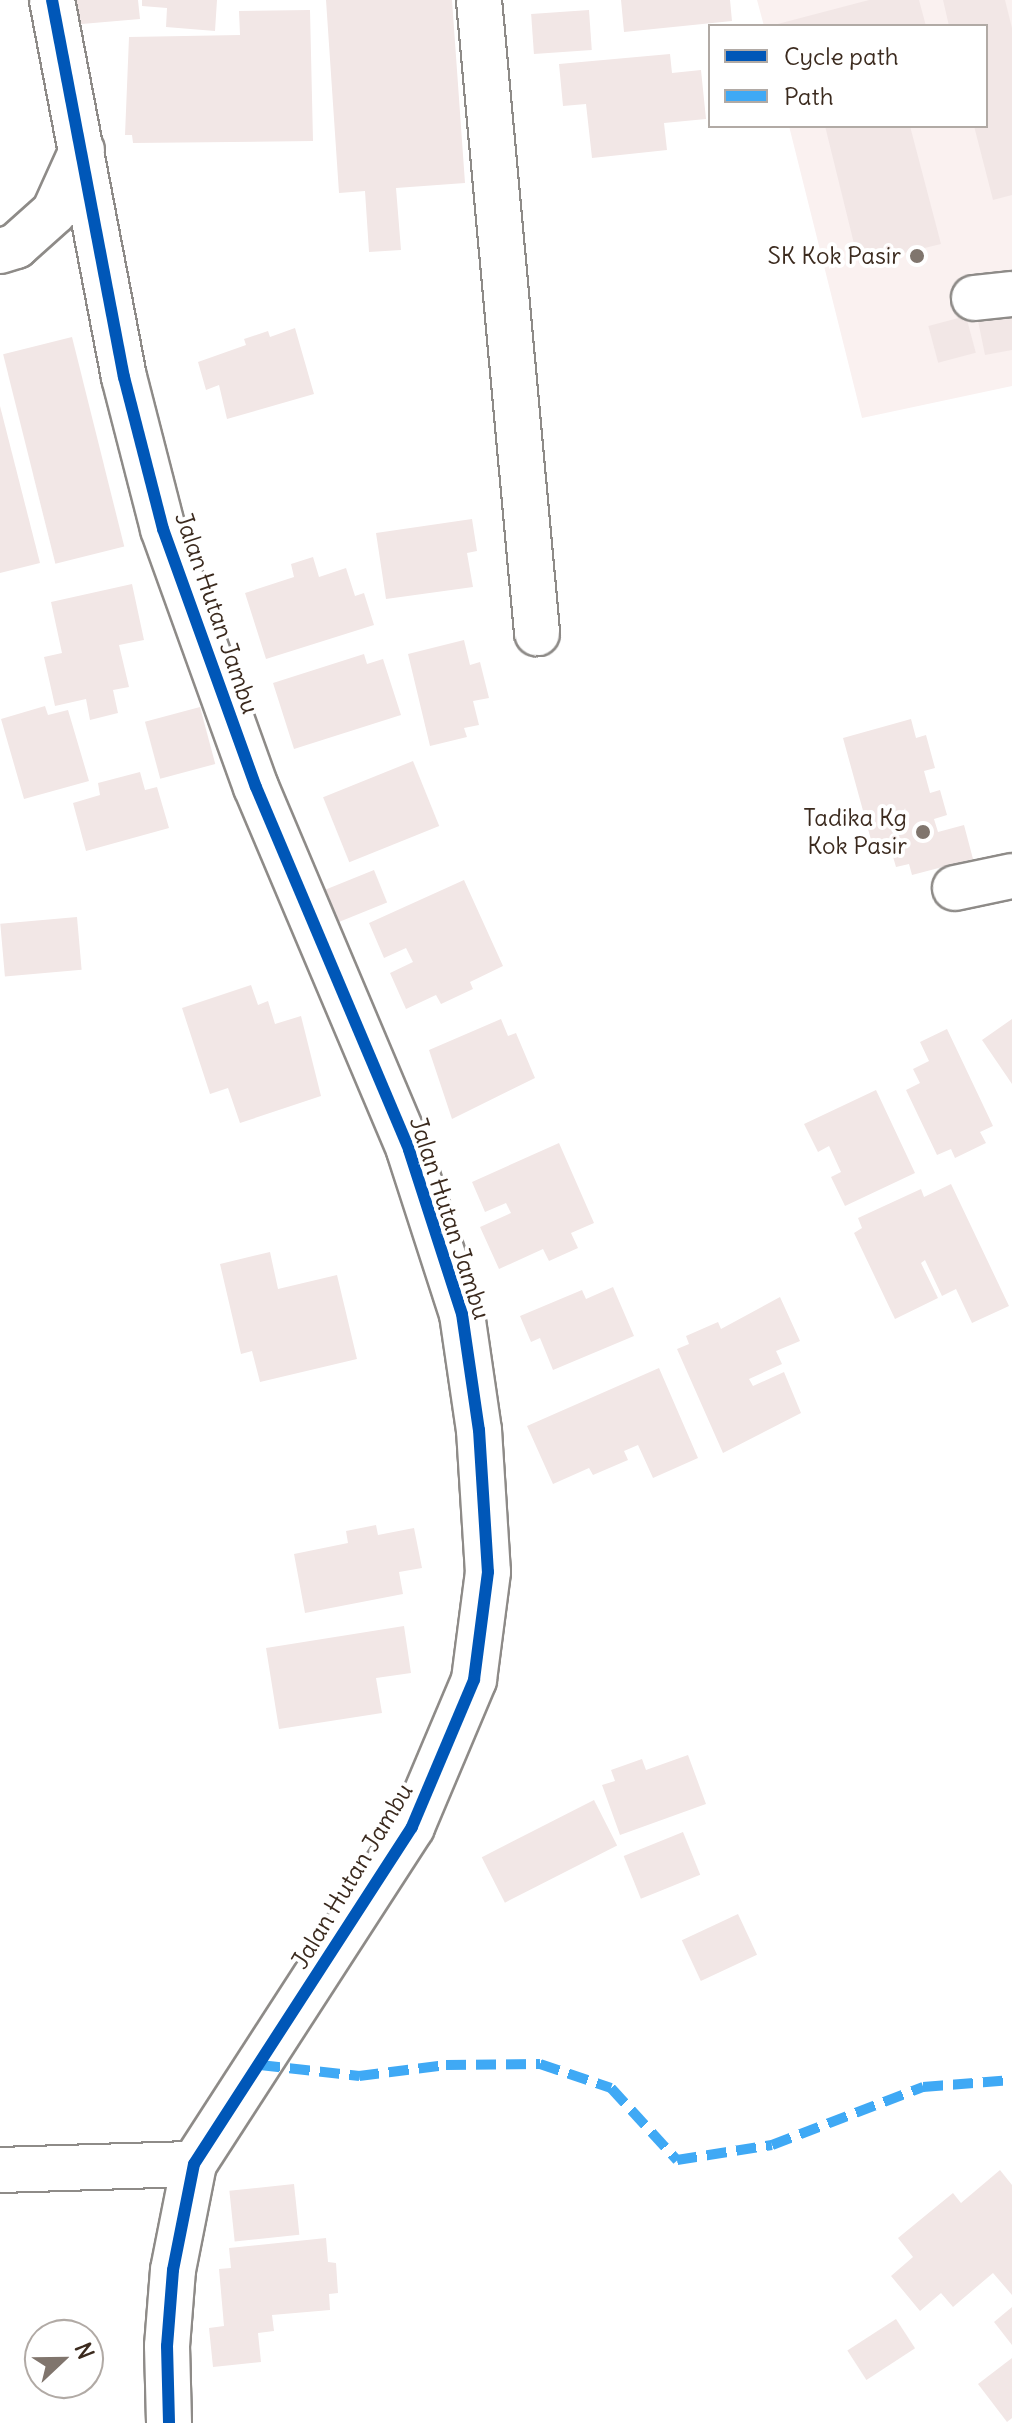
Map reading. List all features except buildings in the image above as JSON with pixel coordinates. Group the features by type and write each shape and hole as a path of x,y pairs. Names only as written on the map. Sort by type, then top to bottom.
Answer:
{"street":[{"name":"Jalan Hutan Jambu","path":"52,0 124,377 163,529 256,787 409,1150 462,1314 479,1430 488,1572 474,1680 412,1827 194,2164 173,2270 167,2346 169,2423"},
{"path":"479,0 537,633"},
{"path":"0,251 16,246 54,212 82,150"},
{"path":"955,888 1012,876"},
{"path":"0,2170 194,2164"}],"shaded area":[{"name":"SK Kok Pasir","path":"757,0 1012,0 1012,386 862,418 790,128 988,128 988,24 763,24"}],"marked path":[{"path":"260,2065 359,2076 446,2065 540,2064 611,2088 677,2160 772,2145 923,2087 1012,2080"}],"cycle path":[{"path":"52,0 124,377 163,529 256,787 409,1150 462,1314 479,1430 488,1572 474,1680 412,1827 194,2164 173,2270 167,2346 169,2423"}],"place":[{"name":"SK Kok Pasir","path":"917,256"},
{"name":"Tadika Kg Kok Pasir","path":"923,832"}]}
